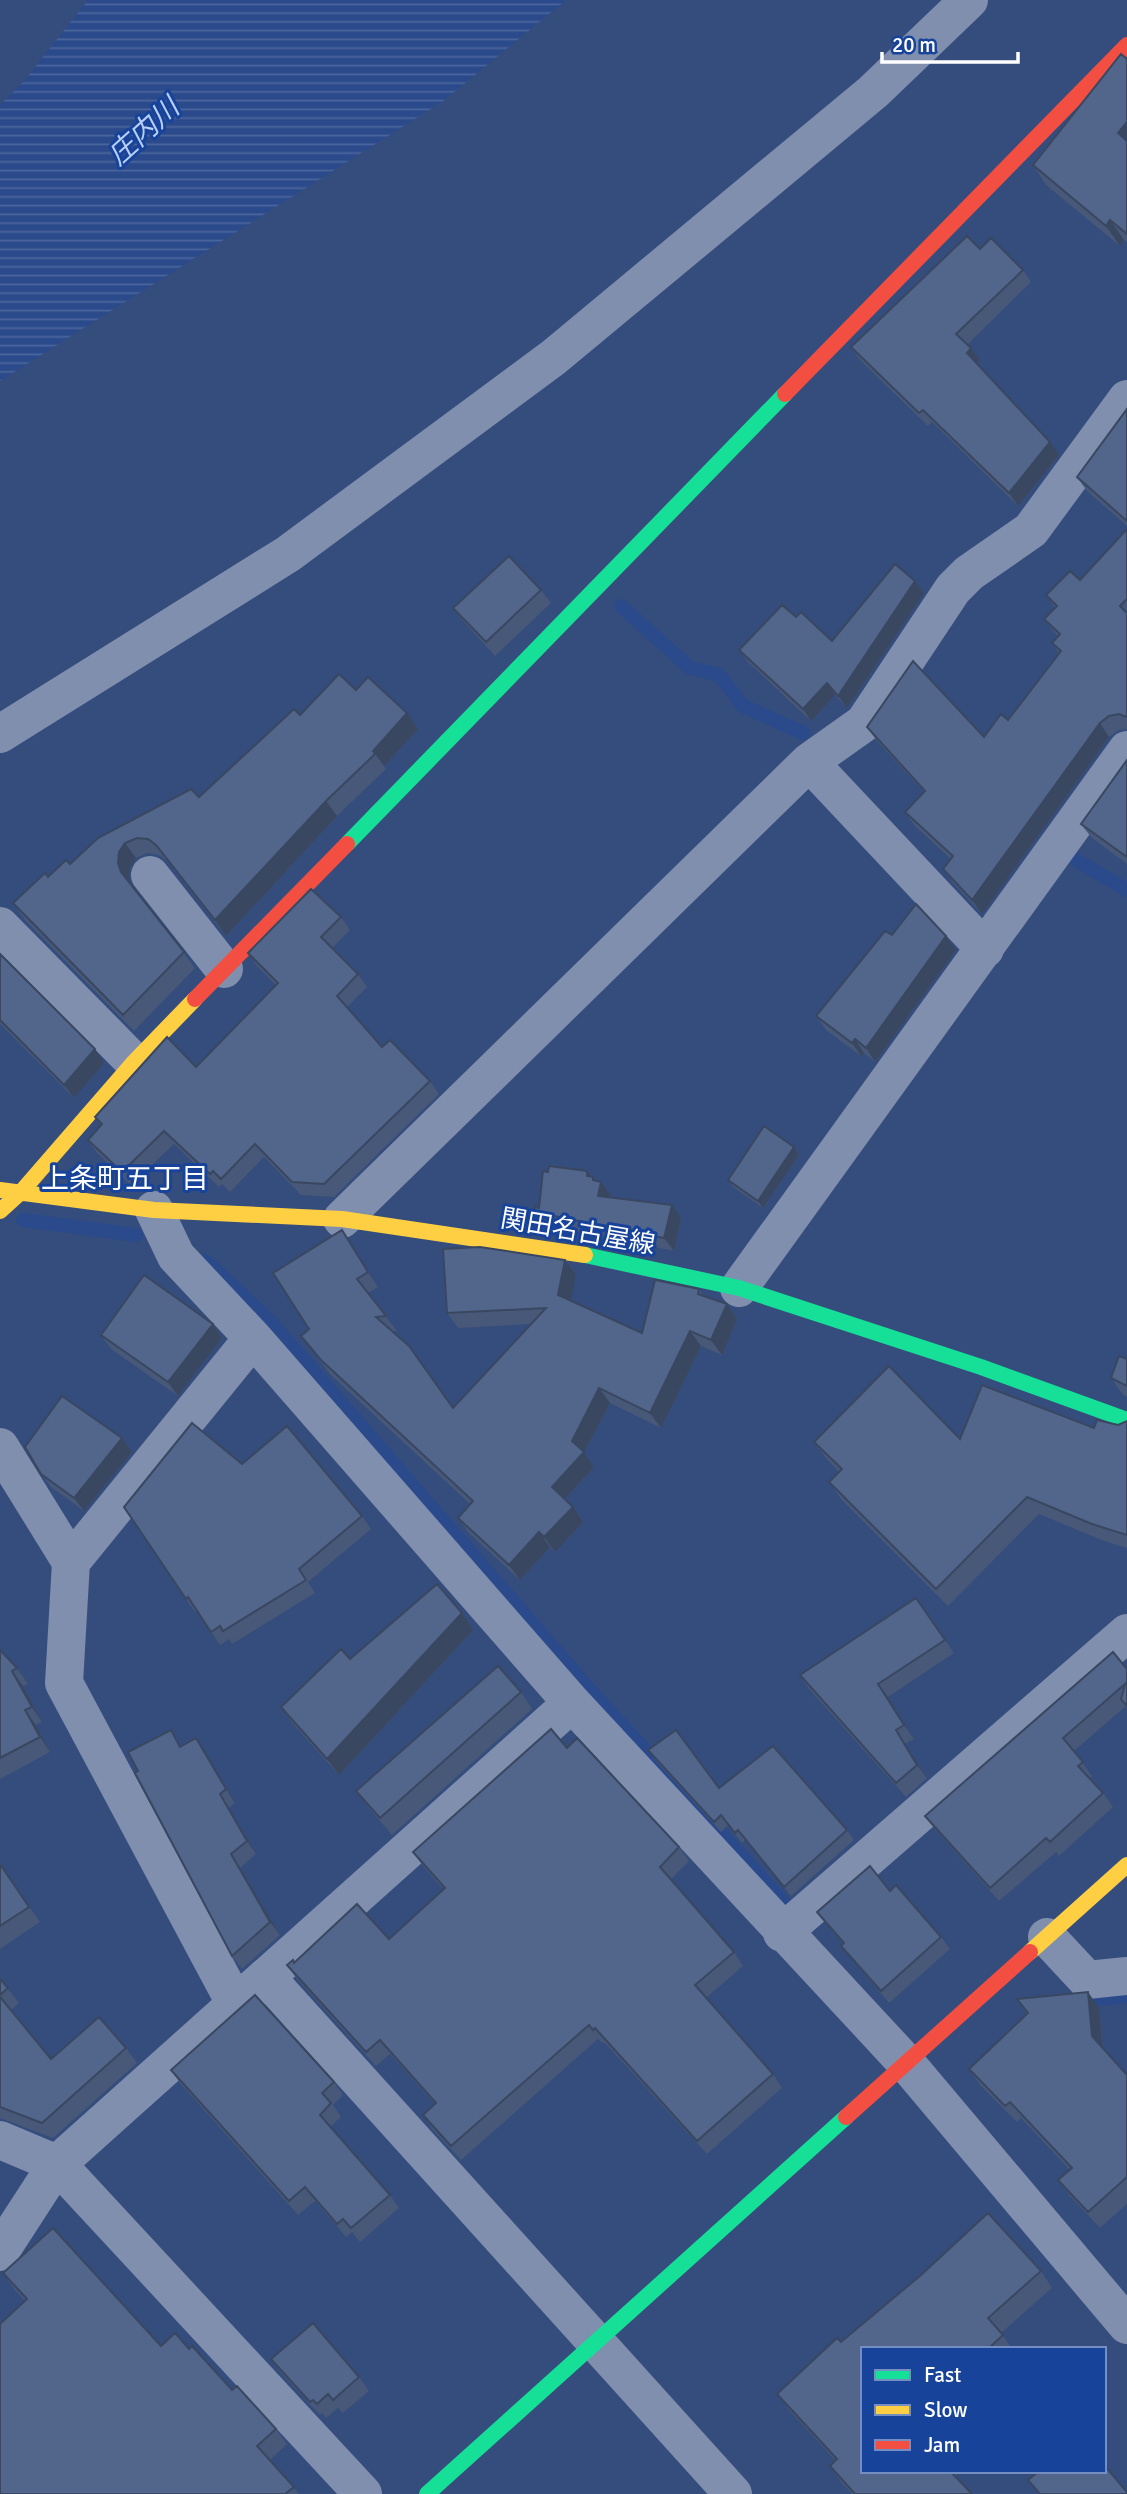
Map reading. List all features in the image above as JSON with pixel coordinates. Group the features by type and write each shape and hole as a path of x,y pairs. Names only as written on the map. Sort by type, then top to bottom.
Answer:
{"street":[{"path":"0,734 288,554 554,357 873,92 969,0"},
{"path":"0,1211 22,1191 134,1062 1127,45"},
{"path":"342,1219 808,762 864,723 953,589 969,573 1031,530 1127,399"},
{"path":"739,1288 1127,750"},
{"path":"808,762 985,949"},
{"path":"149,875 224,969"},
{"path":"0,926 134,1062"},
{"name":"関田名古屋線","path":"0,1191 22,1191 154,1210 342,1219 559,1249 739,1288 981,1367 1127,1420"},
{"path":"154,1210 176,1256 253,1338 572,1703 782,1933 907,2064 1127,2325"},
{"path":"71,1562 253,1338"},
{"path":"0,1447 71,1562 64,1683 235,2003"},
{"path":"782,1933 1127,1633"},
{"path":"0,2252 58,2164 572,1703"},
{"path":"427,2494 1127,1865"},
{"path":"1047,1937 1087,1980 1127,1976"},
{"path":"266,1977 733,2494"},
{"path":"0,2140 58,2164 363,2494"}],"water":[{"name":"庄内川","path":"88,0 566,0 442,102 0,381 0,105 24,81"}],"building":[{"path":"1121,54 1127,59 1127,122 1118,133 1127,141 1127,234 1110,220 1106,226 1033,165"},
{"path":"967,236 980,249 991,238 1023,270 956,334 971,348 967,353 1050,442 1009,493 923,410 919,413 851,347"},
{"path":"1127,409 1127,521 1077,477"},
{"path":"1127,529 1127,599 1120,606 1127,613 1127,717 1119,714 1109,716 1100,723 972,900 943,869 953,856 905,812 925,791 867,727 913,661 984,737 1001,714 1008,720 1061,651 1052,643 1060,634 1044,619 1057,606 1046,595 1070,571 1080,580"},
{"path":"509,556 541,590 486,642 453,608"},
{"path":"895,564 915,581 838,696 827,683 803,709 739,650 782,605 796,617 801,612 832,641"},
{"path":"339,674 356,690 368,677 407,713 373,751 375,754 326,801 215,920 156,845 148,839 137,838 125,843 119,852 121,872 184,952 123,1015 13,903 45,873 48,877 66,860 70,864 98,838 191,789 199,797 294,709 300,715"},
{"path":"1127,760 1127,857 1081,824"},
{"path":"311,889 341,917 321,937 358,974 337,996 382,1047 390,1040 430,1081 324,1184 292,1182 255,1144 221,1179 213,1171 210,1174 164,1131 122,1172 88,1140 102,1124 95,1117 167,1037 196,1067 278,983 248,953"},
{"path":"916,904 946,936 866,1048 855,1039 852,1043 816,1016 885,931 892,935"},
{"path":"0,954 95,1049 64,1085 0,1020"},
{"path":"764,1126 794,1147 758,1201 728,1180"},
{"path":"549,1166 587,1171 587,1176 601,1182 598,1196 672,1205 664,1238 534,1212 535,1207 539,1208 543,1171 548,1172"},
{"path":"342,1230 368,1272 357,1279 386,1316 376,1317 409,1346 453,1408 546,1308 447,1313 443,1249 480,1247 565,1260 558,1295 642,1333 655,1280 699,1289 698,1294 727,1304 711,1340 690,1331 650,1413 599,1388 572,1441 584,1452 552,1487 573,1507 544,1537 539,1532 509,1565 458,1518 473,1501 321,1360 301,1336 309,1329 273,1273"},
{"path":"144,1275 213,1324 168,1382 101,1335"},
{"path":"1119,1356 1127,1359 1127,1386 1111,1378"},
{"path":"889,1366 960,1439 982,1385 1094,1428 1097,1420 1118,1425 1127,1421 1127,1535 1092,1524 1027,1497 936,1589 829,1482 842,1469 814,1442"},
{"path":"62,1396 122,1438 74,1498 41,1474 25,1447"},
{"path":"192,1423 242,1464 287,1426 362,1516 299,1569 306,1580 223,1631 220,1626 211,1632 124,1507"},
{"path":"437,1584 462,1613 327,1759 281,1707 341,1649 350,1659"},
{"path":"916,1598 945,1640 878,1684 904,1725 896,1730 917,1765 896,1783 800,1675"},
{"path":"0,1650 17,1668 12,1671 32,1707 25,1710 40,1737 0,1758"},
{"path":"1113,1652 1127,1669 1127,1706 1121,1699 1125,1684 1063,1738 1083,1762 1078,1766 1103,1793 1050,1842 1046,1838 990,1888 925,1816"},
{"path":"498,1666 521,1692 380,1818 356,1791"},
{"path":"551,1729 567,1748 577,1738 679,1847 660,1867 734,1952 695,1985 773,2074 697,2141 595,2028 593,2030 589,2025 451,2146 423,2115 436,2103 380,2040 366,2052 287,1965 293,1960 294,1963 357,1904 389,1939 445,1888 413,1852"},
{"path":"171,1730 180,1747 196,1738 226,1789 220,1794 247,1841 231,1854 270,1922 232,1956 135,1773 138,1771 128,1752"},
{"path":"676,1730 719,1788 773,1746 847,1830 784,1887 738,1830 735,1833 721,1815 714,1822 648,1750"},
{"path":"0,1864 29,1907 0,1926"},
{"path":"870,1866 890,1891 896,1885 941,1937 881,1991 841,1946 844,1943 817,1912"},
{"path":"0,1979 8,1988 0,1995"},
{"path":"1088,1992 1092,2036 1127,2075 1127,2177 1088,2212 1058,2180 1072,2168 1010,2102 1005,2106 969,2069 1028,2013 1017,1999"},
{"path":"255,1995 334,2082 322,2093 331,2103 320,2115 390,2195 351,2228 343,2219 337,2224 305,2187 289,2201 171,2070"},
{"path":"0,1997 51,2059 99,2017 126,2048 42,2123 0,2107"},
{"path":"988,2213 1041,2271 988,2318 1003,2335 990,2347 861,2347 861,2473 952,2473 972,2494 855,2494 830,2466 837,2459 777,2394 837,2338 841,2342 921,2275"},
{"path":"53,2228 161,2346 175,2333 189,2349 192,2346 232,2390 237,2386 276,2429 257,2446 294,2487 285,2494 0,2494 0,2324 27,2299 3,2273"},
{"path":"313,2323 359,2377 333,2400 328,2394 317,2404 313,2400 310,2402 271,2359"},
{"path":"1106,2467 1127,2494 1040,2494 1028,2480 1037,2473 1106,2473"}],"waterway":[{"path":"621,606 690,668 719,675 743,706 803,733"},
{"path":"1076,860 1127,890"},
{"path":"23,1220 136,1235"},
{"path":"206,1261 270,1321 590,1690 797,1917"},
{"path":"1076,2001 1127,1996"}],"traffic: fast":[{"path":"347,844 785,394"},
{"path":"585,1255 739,1288 981,1367 1127,1420"},
{"path":"427,2494 846,2117"}],"traffic: slow":[{"path":"0,1211 22,1191 134,1062 195,999"},
{"path":"0,1190 154,1210 342,1219 585,1255"},
{"path":"1030,1952 1127,1865"}],"traffic: jam":[{"path":"785,394 1127,45"},
{"path":"195,999 347,844"},
{"path":"846,2117 1030,1952"}],"district":[{"name":"上条町五丁目","path":"125,1178"}]}
